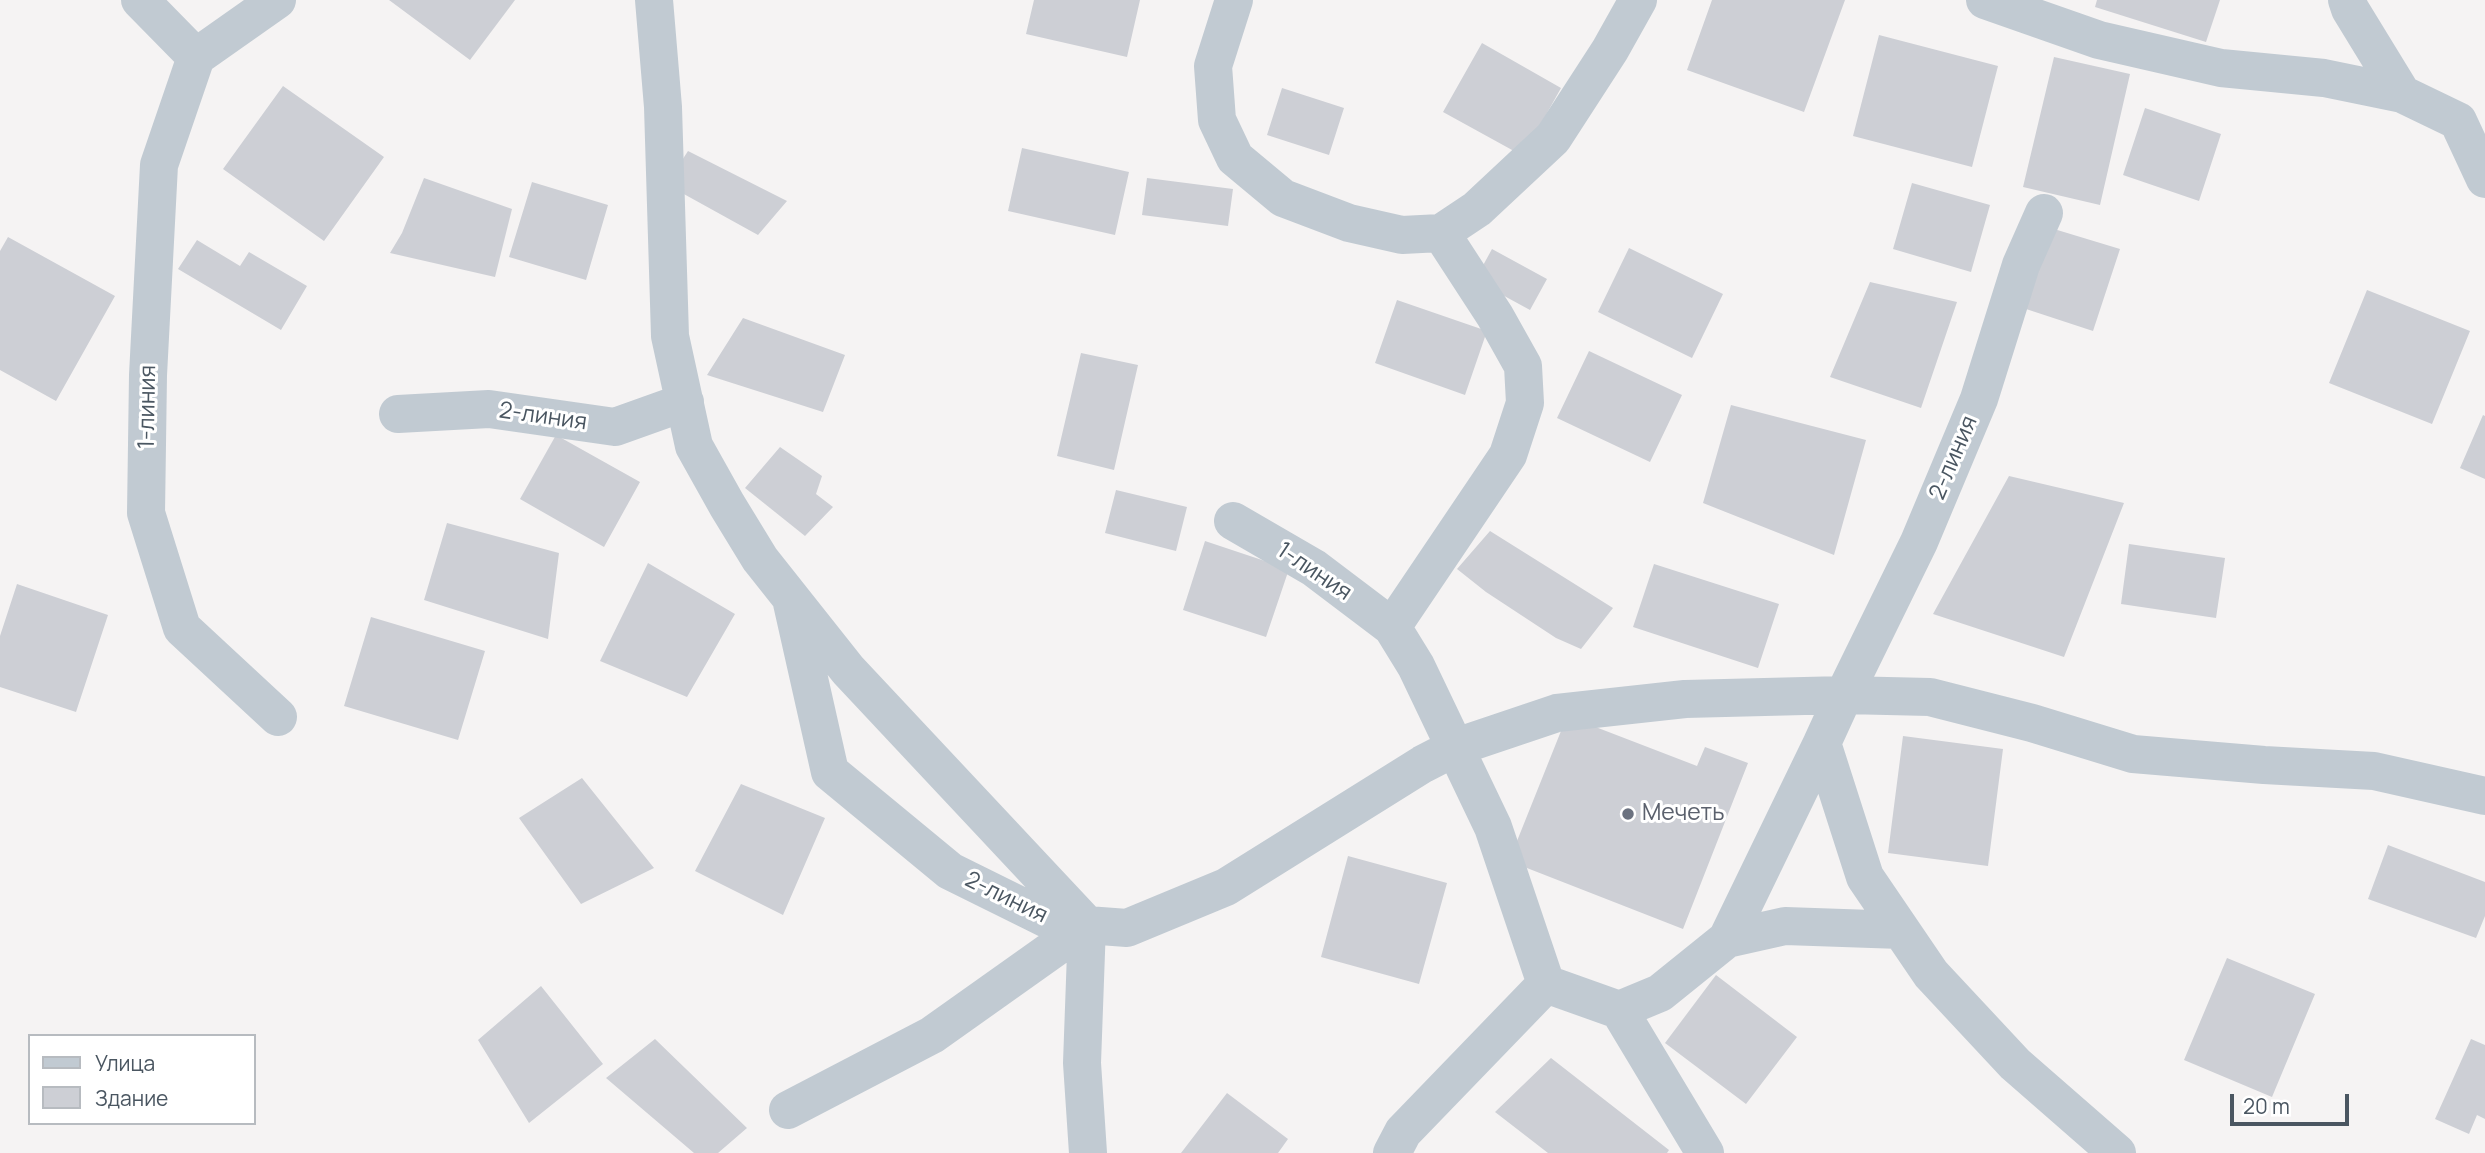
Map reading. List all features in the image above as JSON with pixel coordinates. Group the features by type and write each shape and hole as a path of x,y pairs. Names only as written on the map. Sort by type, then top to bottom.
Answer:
{"street":[{"path":"140,0 196,57 277,0"},
{"path":"654,0 663,107 670,336 694,446 760,559 848,670 1087,925 1127,928 1226,887 1423,764 1456,747 1557,713 1685,699 1844,695 1930,697 2032,723 2133,754 2374,771 2485,796"},
{"path":"1234,0 1213,66 1217,120 1235,158 1283,198 1349,223 1402,235 1441,233 1477,209 1553,138 1611,50 1638,0"},
{"path":"1984,0 2099,40 2221,68 2324,78 2402,94 2472,115 2485,179"},
{"path":"2347,0 2402,94"},
{"name":"1-линия","path":"196,57 159,165 148,375 146,513 182,628 278,717"},
{"name":"2-линия","path":"1727,939 1919,542 1974,411 2021,265 2044,213"},
{"path":"1441,233 1495,316 1523,366 1525,403 1508,455 1392,627 1416,666 1493,827 1546,984"},
{"name":"2-линия","path":"398,414 489,409 615,427 685,402"},
{"name":"1-линия","path":"1233,521 1314,568 1392,627"},
{"name":"2-линия","path":"790,596 830,772 950,871 1053,922 1087,925"},
{"path":"1822,743 1865,877 1931,974 2015,1064 2117,1153"},
{"path":"1087,925 1082,1063 1088,1153"},
{"name":"2-линия","path":"788,1111 932,1035 1087,925"},
{"path":"1619,1010 1660,993 1727,939 1785,926 1901,930"},
{"path":"1546,984 1619,1010 1705,1153"},
{"path":"1392,1153 1403,1132 1546,984"}],"building":[{"path":"389,0 515,0 470,60"},
{"path":"1034,0 1140,0 1127,57 1026,34"},
{"path":"1712,0 1845,0 1804,112 1687,70"},
{"path":"2097,0 2220,0 2206,42 2095,7"},
{"path":"1879,35 1998,66 1972,167 1853,136"},
{"path":"1482,43 1561,88 1523,156 1443,112"},
{"path":"2054,57 2130,74 2100,205 2023,187"},
{"path":"283,86 384,157 324,241 223,169"},
{"path":"1282,88 1344,108 1329,155 1267,135"},
{"path":"2145,108 2221,134 2199,201 2123,175"},
{"path":"1022,148 1129,172 1115,235 1008,211"},
{"path":"688,151 787,201 758,235 682,193 675,171"},
{"path":"424,178 512,209 495,277 390,253 402,233"},
{"path":"1147,178 1233,189 1228,226 1142,215"},
{"path":"532,182 608,205 586,280 509,257"},
{"path":"1912,183 1990,205 1971,272 1893,249"},
{"path":"2054,229 2120,249 2093,331 2023,308"},
{"path":"8,237 115,296 56,401 0,370 0,251"},
{"path":"197,240 240,266 249,252 307,286 281,330 178,269"},
{"path":"1629,248 1723,294 1692,358 1598,312"},
{"path":"1492,249 1547,279 1530,310 1475,280"},
{"path":"1870,282 1957,302 1921,408 1830,377"},
{"path":"2367,290 2470,331 2432,424 2329,383"},
{"path":"1397,300 1487,331 1465,395 1375,363"},
{"path":"743,318 845,355 823,412 707,375"},
{"path":"1589,351 1682,395 1650,462 1557,418"},
{"path":"1081,353 1138,365 1114,470 1057,456"},
{"path":"1731,405 1866,440 1834,555 1703,503"},
{"path":"2483,415 2485,416 2485,479 2460,468"},
{"path":"556,435 640,482 604,547 520,499"},
{"path":"780,447 822,476 816,494 833,507 805,536 745,488"},
{"path":"2009,476 2124,503 2064,657 1933,614"},
{"path":"1116,490 1187,507 1176,551 1105,533"},
{"path":"447,523 559,553 548,639 424,600"},
{"path":"1490,531 1613,608 1581,649 1556,638 1486,592 1457,569"},
{"path":"1205,541 1289,569 1266,637 1183,610"},
{"path":"2129,544 2225,558 2216,618 2121,604"},
{"path":"648,563 735,614 687,697 600,661"},
{"path":"1654,564 1779,604 1758,668 1633,627"},
{"path":"17,584 108,615 76,712 0,687 0,636"},
{"path":"371,617 485,651 458,740 344,706"},
{"name":"Мечеть","path":"1567,716 1697,766 1705,747 1748,763 1683,929 1509,861"},
{"path":"1903,736 2003,749 1988,866 1888,853"},
{"path":"582,778 654,868 581,904 519,818"},
{"path":"741,784 825,818 783,915 695,871"},
{"path":"2388,845 2485,882 2485,916 2476,938 2368,899"},
{"path":"1348,856 1447,883 1419,984 1321,957"},
{"path":"2227,958 2315,994 2272,1097 2184,1060"},
{"path":"1716,975 1797,1037 1746,1104 1665,1043"},
{"path":"541,986 603,1064 529,1123 478,1040"},
{"path":"655,1039 747,1128 718,1153 694,1153 606,1078"},
{"path":"2471,1039 2485,1045 2485,1119 2477,1115 2469,1134 2435,1119"},
{"path":"1551,1058 1669,1150 1667,1153 1548,1153 1495,1112"},
{"path":"1227,1093 1288,1139 1278,1153 1181,1153"}],"place":[{"name":"Мечеть","path":"1628,814"}]}
